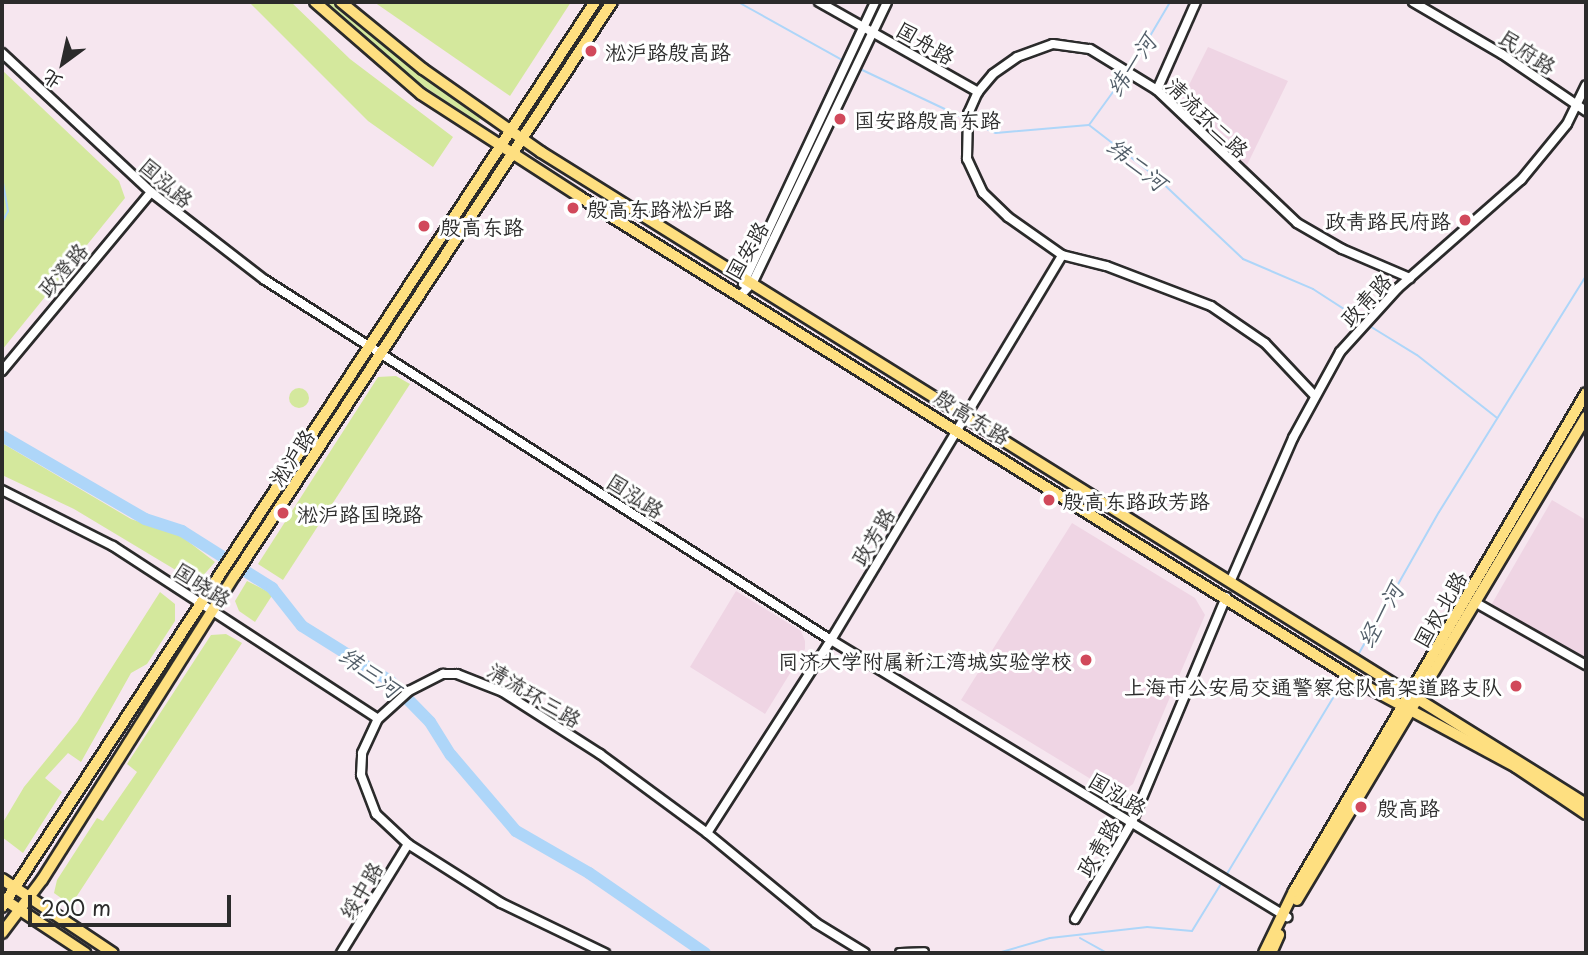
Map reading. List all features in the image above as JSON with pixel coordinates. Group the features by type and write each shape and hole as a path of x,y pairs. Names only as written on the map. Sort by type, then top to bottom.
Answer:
{"main road":[{"name":"殷高东路","path":"315,2 421,93 499,145 739,297 1407,710"},
{"name":"殷高东路","path":"341,2 405,56 510,130 1415,697"},
{"name":"淞沪路","path":"3,902 16,888 373,347 499,145 595,2"},
{"name":"淞沪路","path":"2,933 29,898 212,610 612,2"},
{"name":"国权北路","path":"1264,953 1415,697 1586,393"},
{"name":"国权北路","path":"1415,697 1478,604 1586,417"},
{"path":"1415,697 1586,804"},
{"path":"1407,710 1516,767 1586,814"},
{"path":"2,879 113,953"},
{"path":"3,902 20,910 85,953"},
{"name":"国权北路","path":"1271,953 1284,915"}],"street":[{"name":"国舟路","path":"819,2 978,92"},
{"name":"国安路","path":"739,297 858,50 863,26 875,2"},
{"name":"国安路","path":"858,50 873,31 887,2"},
{"path":"1157,90 1196,2"},
{"name":"民府路","path":"1413,2 1586,111"},
{"name":"清流环二路","path":"1315,396 1265,343 1210,306 1106,266 1062,255 988,200 967,159 968,114 978,92 993,74 1017,57 1053,44 1090,49 1123,66 1157,90 1297,223 1342,248 1410,278"},
{"name":"国泓路","path":"2,54 151,192 231,257 831,640 1284,915"},
{"name":"政青路","path":"1231,580 1315,396 1358,330 1410,278 1521,180 1567,124 1586,85"},
{"name":"政澄路","path":"2,371 151,192"},
{"name":"政芳路","path":"706,832 831,640 1062,255"},
{"name":"国晓路","path":"2,490 79,526 378,719"},
{"name":"政青路","path":"1075,919 1132,822 1226,597"},
{"path":"1478,604 1586,666"},
{"name":"清流环三路","path":"605,953 501,903 408,844 376,814 361,775 362,753 378,719 425,681 457,674 503,692 600,754 706,832 816,923 865,953"},
{"name":"绥中路","path":"341,953 408,844"},
{"path":"900,953 924,952"}],"shaded area":[{"path":"1208,47 1288,81 1247,165 1181,101"},
{"path":"1552,500 1586,520 1586,661 1490,607"},
{"name":"同济大学附属新江湾城实验学校","path":"1072,523 1195,598 1205,615 1133,784 1117,795 961,700"},
{"path":"736,591 801,631 805,641 805,649 765,714 690,667"}],"green space":[{"path":"249,2 291,2 350,59 453,137 433,167 368,121"},
{"path":"324,2 333,2 360,27 482,116 478,122 411,78"},
{"path":"374,2 571,2 510,96"},
{"path":"2,70 119,181 125,198 2,350"},
{"path":"396,376 410,384 283,580 258,564 378,377"},
{"path":"295,388 303,388 309,398 303,408 295,408 289,402 289,394"},
{"path":"2,443 131,519 181,536 215,562 201,578 189,578 74,509 2,475"},
{"path":"247,581 273,594 255,622 239,611 235,601"},
{"path":"160,592 175,604 175,621 147,664 131,673 81,762 68,753 45,778 62,792 23,853 2,837 2,824 24,787 77,722"},
{"path":"226,634 242,643 71,905 54,893 57,880 97,818 103,821 137,772 127,764 211,635"}],"waterway":[{"name":"纬二河","path":"738,2 844,61"},
{"name":"纬一河","path":"1130,70 1170,2"},
{"name":"纬二河","path":"858,68 964,118"},
{"name":"纬一河","path":"1089,125 1126,74"},
{"name":"纬二河","path":"972,122 996,133 1089,125 1155,176 1243,259 1313,289 1364,322"},
{"name":"纬三河","path":"2,177 8,211 2,223"},
{"name":"经一河","path":"1358,655 1439,512 1586,276"},
{"name":"纬二河","path":"1368,325 1417,355 1497,418"},
{"name":"纬三河","path":"2,436 145,519 182,531 272,588 302,626 390,681 430,722 451,755 516,831 589,873 705,953"},
{"name":"经一河","path":"1225,877 1345,678"},
{"name":"经一河","path":"998,953 1050,938 1147,927 1192,931 1222,882"},
{"path":"1080,938 1107,953"}],"place":[{"name":"淞沪路殷高路","path":"591,51"},
{"name":"国安路殷高东路","path":"840,119"},
{"name":"殷高东路淞沪路","path":"573,208"},
{"name":"政青路民府路","path":"1465,220"},
{"name":"殷高东路","path":"424,226"},
{"name":"殷高东路政芳路","path":"1049,500"},
{"name":"淞沪路国晓路","path":"283,513"},
{"name":"同济大学附属新江湾城实验学校","path":"1086,660"},
{"name":"上海市公安局交通警察总队高架道路支队","path":"1516,686"},
{"name":"殷高路","path":"1361,807"}]}
